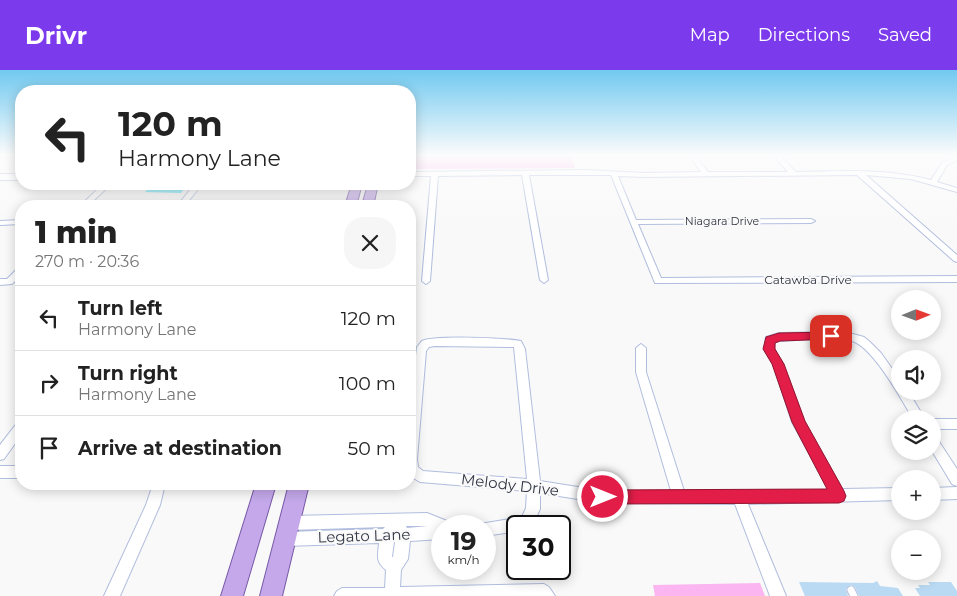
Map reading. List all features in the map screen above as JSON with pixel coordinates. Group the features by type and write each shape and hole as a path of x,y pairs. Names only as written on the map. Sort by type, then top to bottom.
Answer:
{"main road":[{"path":"232,596 264,490"},
{"path":"270,596 297,490"}],"street":[{"path":"426,281 435,180"},
{"path":"526,180 544,280"},
{"path":"616,180 634,222"},
{"path":"866,180 957,259"},
{"path":"921,180 957,190"},
{"path":"90,200 101,190"},
{"path":"186,200 193,190"},
{"name":"Niagara Drive","path":"634,222 811,221"},
{"path":"0,223 15,222"},
{"name":"Catawba Drive","path":"634,222 658,281 957,279"},
{"path":"839,496 798,422 778,364 769,349 770,340 779,337 848,336 860,340 870,349 891,377"},
{"name":"Melody Drive","path":"416,404 421,350 426,344 435,342 508,342 517,344 520,349 534,486"},
{"path":"641,348 641,372 679,497"},
{"path":"941,424 957,424"},
{"path":"0,455 15,434"},
{"path":"941,455 957,480"},
{"path":"0,472 15,472"},
{"name":"Melody Drive","path":"416,473 420,476 534,486 603,497 739,498 891,494"},
{"path":"496,527 526,523 533,509 534,486"},
{"path":"112,596 153,504 157,490"},
{"path":"941,494 957,493"},
{"path":"739,498 778,596"},
{"name":"Legato Lane","path":"287,531 397,520 427,519 431,521"},
{"path":"392,595 394,567 401,560 403,535 397,520"},
{"path":"394,567 385,560 387,536 397,520"},
{"name":"Legato Lane","path":"287,531 387,536 431,533"},
{"path":"342,596 544,592 548,596"}],"shaded area":[{"path":"760,583 765,596 655,596 653,585"}],"water":[{"path":"147,190 183,190 181,193 145,192"}],"building":[{"path":"877,581 880,586 898,588 903,596 859,596 855,587 851,585 846,589 848,596 805,596 799,582 873,583"},
{"path":"928,582 951,582 957,591 957,596 920,596 915,588 920,588 918,585 930,585"}],"route":[{"path":"603,497 739,498 839,496 798,422 778,364 769,349 770,340 779,337 831,336"}]}
